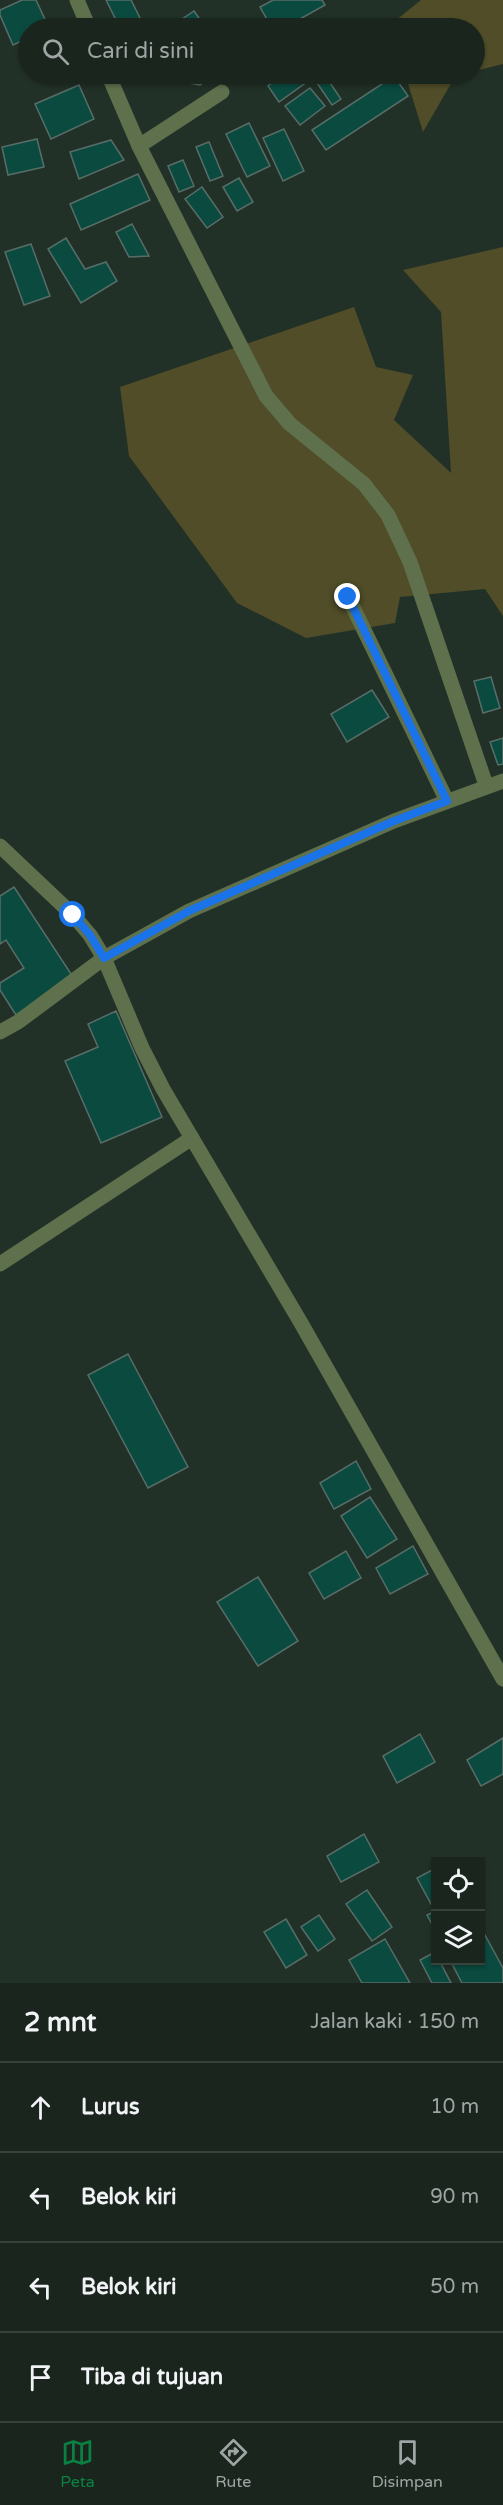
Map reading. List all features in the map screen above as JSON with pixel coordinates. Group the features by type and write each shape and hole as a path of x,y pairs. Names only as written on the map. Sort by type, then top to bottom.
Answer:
{"street":[{"path":"77,0 85,18"},
{"path":"112,84 139,146 266,396 290,424 364,484 388,515 411,562 486,785"},
{"path":"139,146 222,92"},
{"path":"348,597 447,801"},
{"path":"0,1032 18,1022 104,958 189,911 394,821 486,785 503,781"},
{"path":"0,846 73,915 90,935 104,958 142,1048 163,1089 307,1333 503,1679"},
{"path":"0,1263 192,1138"}],"shaded area":[{"path":"421,0 503,0 503,64 485,68 485,18 399,18"},
{"path":"408,84 451,84 423,132"},
{"path":"503,247 503,616 485,589 400,597 395,623 306,638 237,603 129,456 120,387 354,307 376,367 413,375 394,420 451,473 441,312 403,270"}],"building":[{"path":"22,0 36,0 44,18 18,18 18,43 13,45 0,10"},
{"path":"106,0 131,0 140,18 115,18"},
{"path":"273,0 322,0 325,5 302,18 266,18 260,7"},
{"path":"194,11 199,18 184,18"},
{"path":"271,84 304,84 279,102 268,86"},
{"path":"318,84 331,84 341,99 332,105"},
{"path":"382,84 400,84 408,96 326,150 312,130"},
{"path":"79,85 94,119 51,139 35,104"},
{"path":"310,88 325,106 300,125 285,106"},
{"path":"249,123 270,166 247,177 226,134"},
{"path":"284,129 304,171 283,181 263,138"},
{"path":"37,139 44,167 8,175 2,147"},
{"path":"111,140 124,160 79,179 70,152"},
{"path":"209,142 223,176 210,181 196,147"},
{"path":"183,160 194,186 179,192 168,166"},
{"path":"138,174 150,200 81,230 70,204"},
{"path":"239,178 253,202 237,211 223,187"},
{"path":"202,187 223,217 207,228 185,199"},
{"path":"132,224 149,256 129,257 116,232"},
{"path":"66,238 85,269 106,262 117,281 81,303 48,249"},
{"path":"31,244 50,296 24,305 5,252"},
{"path":"491,677 500,708 483,713 474,681"},
{"path":"372,690 389,717 347,742 331,714"},
{"path":"503,738 503,764 498,765 490,742"},
{"path":"14,887 73,977 16,1015 0,990 0,983 24,968 6,940 0,944 0,896"},
{"path":"116,1011 162,1117 101,1143 65,1061 98,1047 88,1024"},
{"path":"128,1354 188,1467 148,1488 88,1375"},
{"path":"356,1461 371,1489 334,1509 320,1483"},
{"path":"370,1497 397,1539 367,1558 341,1516"},
{"path":"413,1546 428,1574 390,1594 376,1568"},
{"path":"346,1551 361,1578 324,1599 309,1573"},
{"path":"258,1577 298,1641 258,1666 217,1602"},
{"path":"420,1734 435,1762 397,1783 383,1756"},
{"path":"503,1738 503,1774 481,1786 467,1760"},
{"path":"364,1834 379,1862 341,1882 327,1856"},
{"path":"431,1871 431,1904 417,1878"},
{"path":"367,1890 392,1927 372,1941 346,1904"},
{"path":"319,1915 335,1939 318,1951 301,1927"},
{"path":"286,1919 307,1955 286,1968 264,1932"},
{"path":"485,1935 503,1968 503,1983 462,1983 453,1965 485,1965"},
{"path":"385,1939 410,1983 362,1983 349,1960"},
{"path":"431,1954 431,1965 442,1965 451,1983 432,1983 420,1960"}],"route":[{"path":"73,915 90,935 104,958 189,911 394,821 447,801 348,597"}]}
